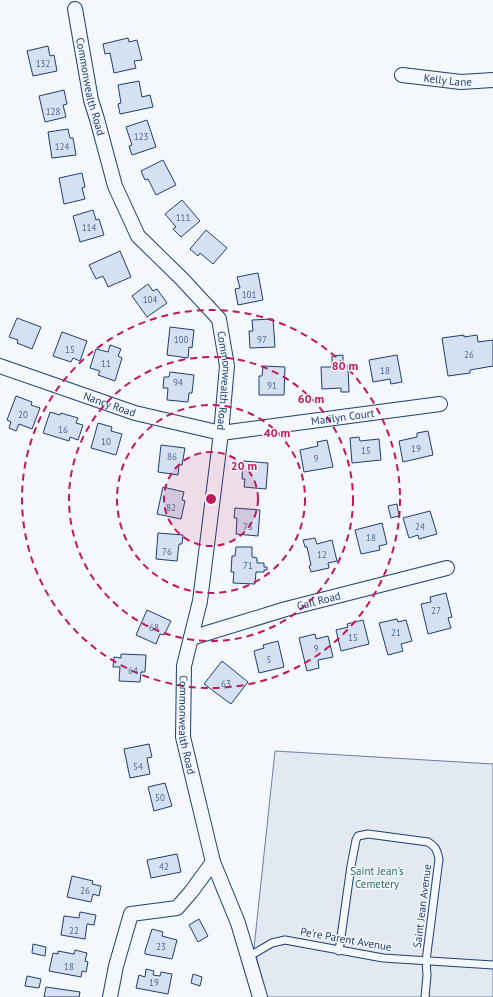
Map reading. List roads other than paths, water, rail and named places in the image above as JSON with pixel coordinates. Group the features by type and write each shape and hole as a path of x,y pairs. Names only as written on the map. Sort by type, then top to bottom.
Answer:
{"street":[{"name":"Commonwealth Road","path":"75,9 91,100 115,186 138,236 182,279 219,319 227,366 221,433 200,601 184,666 183,737 213,862 238,923 260,997"},
{"name":"Kelly Lane","path":"402,75 461,82 493,80"},
{"name":"Nancy Road","path":"0,366 135,413 221,433"},
{"name":"Marilyn Court","path":"221,433 440,404"},
{"name":"Gail Road","path":"191,638 286,609 448,568"},
{"path":"110,997 116,966 131,914 177,908 213,862"}],"lane":[{"name":"Saint Jean Avenue","path":"339,951 356,840 358,836 368,834 428,842 437,850 439,859 426,960 427,975 424,997"},
{"name":"Pe're Parent Avenue","path":"248,957 272,943 285,940 303,942 339,951 383,958 493,965"}],"park label":[{"name":"Saint Jean's Cemetery","path":"377,877"}]}
